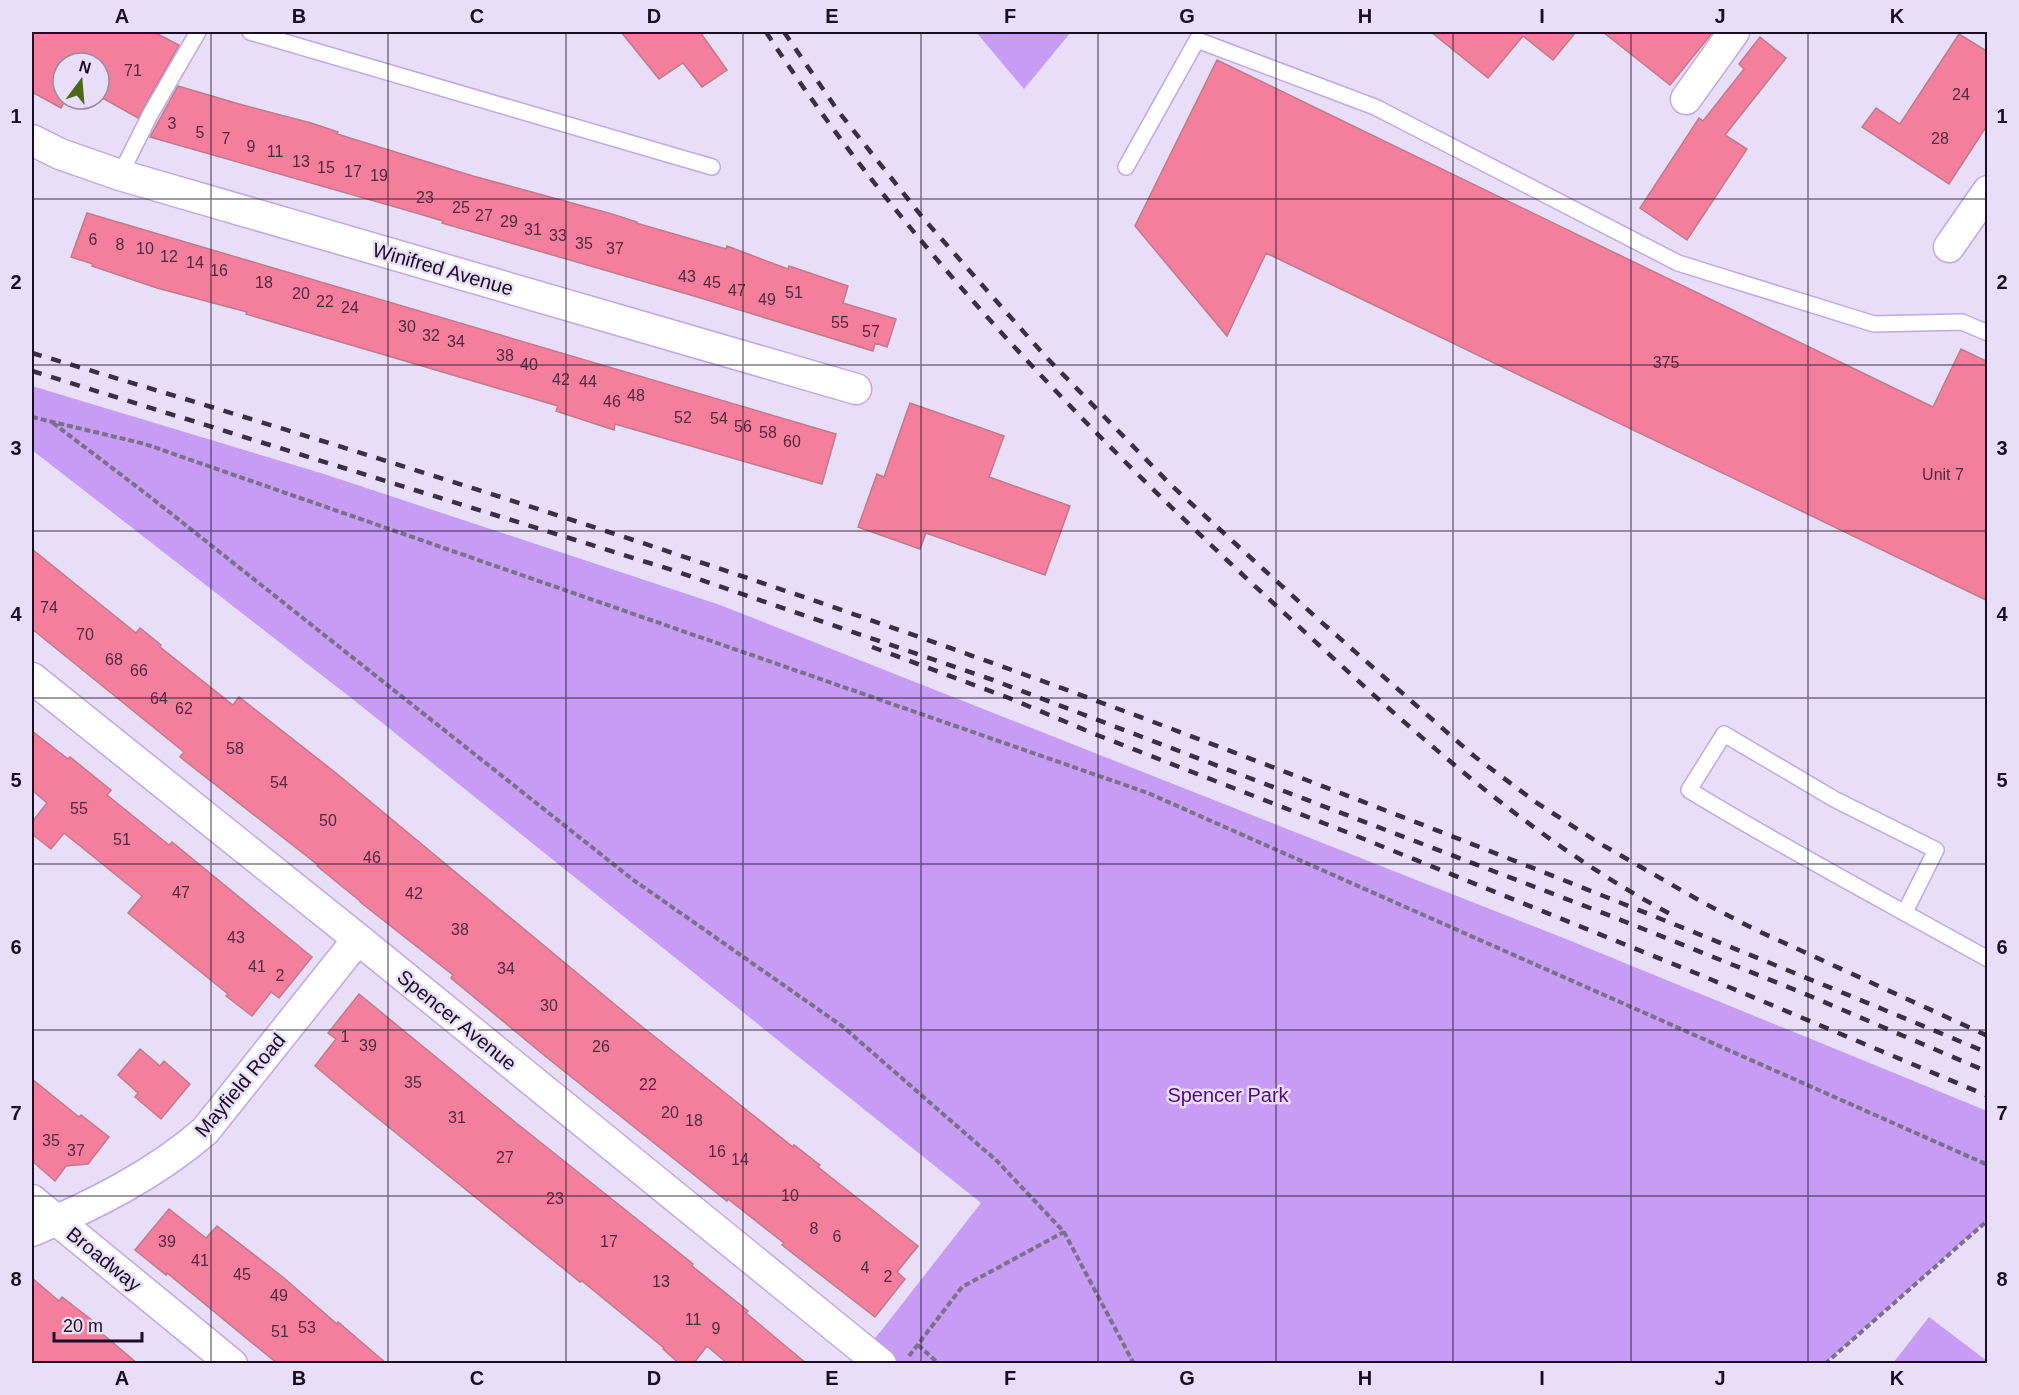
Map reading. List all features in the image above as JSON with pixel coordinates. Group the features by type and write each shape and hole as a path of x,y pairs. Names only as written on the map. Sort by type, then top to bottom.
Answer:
{"street":[{"path":"1686,99 1734,32"},
{"name":"Winifred Avenue","path":"32,141 60,154 120,175 856,389"},
{"path":"1949,247 1988,191"},
{"name":"Spencer Avenue","path":"32,678 358,939 880,1364"},
{"name":"Mayfield Road","path":"44,1226 117,1191 157,1168 205,1131 358,939"},
{"name":"Broadway","path":"32,1200 44,1226 232,1364"}],"lane":[{"path":"120,175 198,32"},
{"path":"250,32 712,167"},
{"path":"1126,167 1197,40 1375,107 1678,263 1874,324 1962,322 1988,333"},
{"path":"1905,912 1936,850 1834,799 1724,734 1689,790 1764,836 1988,959"}],"path":[{"path":"32,417 145,444 1148,793 1988,1165"},
{"path":"50,421 149,496 632,879 842,1026 998,1161 1064,1232 1134,1364"},
{"path":"1825,1364 1988,1220"},
{"path":"904,1364 962,1287 1064,1232"},
{"path":"918,1345 939,1364"}],"green space":[{"path":"976,32 1071,32 1024,89"},
{"name":"Spencer Park","path":"32,386 324,474 720,605 1566,939 1987,1111 1987,1220 1825,1363 881,1363 864,1350 981,1203 355,701 32,450"},
{"path":"1929,1317 1987,1361 1987,1363 1893,1363"}],"building":[{"path":"32,32 154,32 179,45 138,118 111,103 111,51 51,51 51,102 32,92"},
{"path":"621,32 700,32 727,70 702,87 683,63 659,79"},
{"path":"1431,32 1576,32 1553,60 1523,36 1488,78"},
{"path":"1603,32 1713,32 1670,85"},
{"path":"1959,34 1988,52 1988,124 1949,184 1862,127 1876,108 1900,124"},
{"path":"1760,37 1786,58 1725,135 1747,149 1687,240 1640,208 1699,118 1703,121 1744,69 1739,64"},
{"path":"1217,60 1933,407 1961,349 1988,362 1988,601 1266,253 1227,336 1135,226"},
{"path":"178,86 311,123 338,132 337,134 473,176 612,214 726,249 727,246 788,269 789,266 848,286 843,303 896,319 887,347 875,343 873,351 442,223 443,221 406,210 150,137"},
{"path":"87,213 836,434 822,484 615,424 614,430 556,411 558,406 246,314 247,312 157,288 92,266 93,264 71,257"},
{"path":"910,403 1004,436 989,477 1070,506 1045,575 926,533 920,549 858,527 877,474 884,477"},
{"path":"32,549 136,633 140,628 161,645 160,647 233,705 239,697 336,773 630,1017 793,1147 794,1145 820,1165 818,1167 918,1246 897,1272 905,1279 875,1317 545,1056 451,978 453,975 180,757 184,752 32,629"},
{"path":"32,731 68,759 70,757 111,790 107,795 169,845 172,842 312,957 279,998 271,992 252,1016 128,913 142,896 64,833 51,849 32,834 32,822 47,803 32,790"},
{"path":"359,994 693,1264 692,1266 748,1311 746,1313 807,1364 728,1364 707,1346 693,1364 680,1364 664,1348 582,1281 580,1282 359,1103 315,1066 336,1039 328,1033"},
{"path":"140,1049 160,1066 164,1061 190,1084 161,1119 135,1097 138,1093 118,1075"},
{"path":"32,1079 79,1117 81,1115 109,1137 88,1164 66,1166 55,1181 32,1161"},
{"path":"169,1209 206,1238 217,1226 284,1278 387,1364 278,1364 167,1273 166,1275 135,1250"},
{"path":"32,1278 59,1301 62,1297 93,1321 91,1324 138,1364 32,1364"}],"railway":[{"path":"766,32 822,113 945,269 1011,344 1151,487 1339,664 1475,782 1571,854 1674,916"},
{"path":"784,32 838,111 923,218 1045,356 1170,484 1319,620 1474,756 1537,803 1599,843 1702,902 1756,930 1988,1036"},
{"path":"32,353 319,440 605,531 748,578 1031,677 1275,768 1582,887 1988,1053"},
{"path":"32,371 672,570 993,680 1611,916 1803,993 1988,1072"},
{"path":"872,647 1009,698 1097,735 1349,833 1698,974 1988,1096"}]}
